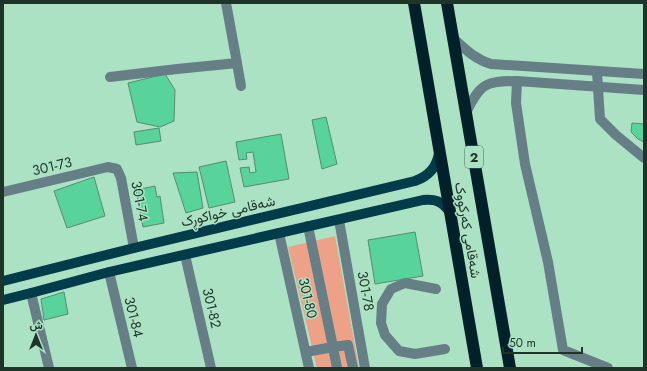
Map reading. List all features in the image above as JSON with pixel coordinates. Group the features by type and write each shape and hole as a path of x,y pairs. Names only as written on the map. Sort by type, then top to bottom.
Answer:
{"highway":[{"name":"شەقامی کەرکووک","path":"414,3 477,368"},
{"name":"شەقامی کەرکووک","path":"447,3 510,368"}],"main road":[{"name":"شەقامی خواکوڕک","path":"3,281 134,248 416,181 429,174 434,168 439,154 438,147"},
{"path":"3,300 31,294 109,272 423,200 430,199 438,201 445,205 449,211"}],"street":[{"path":"226,3 241,86"},
{"path":"454,39 471,55 491,64 644,74"},
{"path":"110,77 237,63"},
{"path":"570,70 570,85"},
{"path":"597,72 600,119 616,135 644,158"},
{"path":"466,113 477,92 484,85 502,81 644,90"},
{"path":"517,81 516,103 525,164 548,262 563,350 608,368"},
{"name":"301-74","path":"108,167 117,169 121,178 134,248"},
{"name":"301-73","path":"3,192 108,167"},
{"name":"301-78","path":"338,220 365,368"},
{"path":"308,226 337,368"},
{"name":"301-80","path":"279,233 309,368"},
{"name":"301-82","path":"185,255 211,368"},
{"name":"301-84","path":"109,272 132,368"},
{"path":"436,289 405,283 391,289 382,304 381,323 385,335 400,351 415,354 445,349"},
{"path":"31,294 49,368"},
{"path":"306,352 348,345 352,368"}],"shaded area":[{"path":"335,236 359,368 317,368 288,247"}],"building":[{"path":"165,74 175,90 174,121 160,127 137,122 128,83"},
{"path":"326,117 337,164 322,169 312,120"},
{"path":"632,123 644,124 644,142 638,139 631,132"},
{"path":"159,128 161,141 136,145 134,132"},
{"path":"281,134 289,179 244,187 240,168 249,167 250,173 256,172 253,152 246,153 247,159 239,160 236,142"},
{"path":"226,161 235,202 209,208 199,167"},
{"path":"197,172 203,208 186,213 173,173"},
{"path":"94,177 105,216 67,228 54,191"},
{"path":"155,186 157,197 160,196 164,223 143,227 136,190"},
{"path":"415,232 423,276 375,284 368,240"},
{"path":"64,292 68,314 44,320 41,299"}]}
